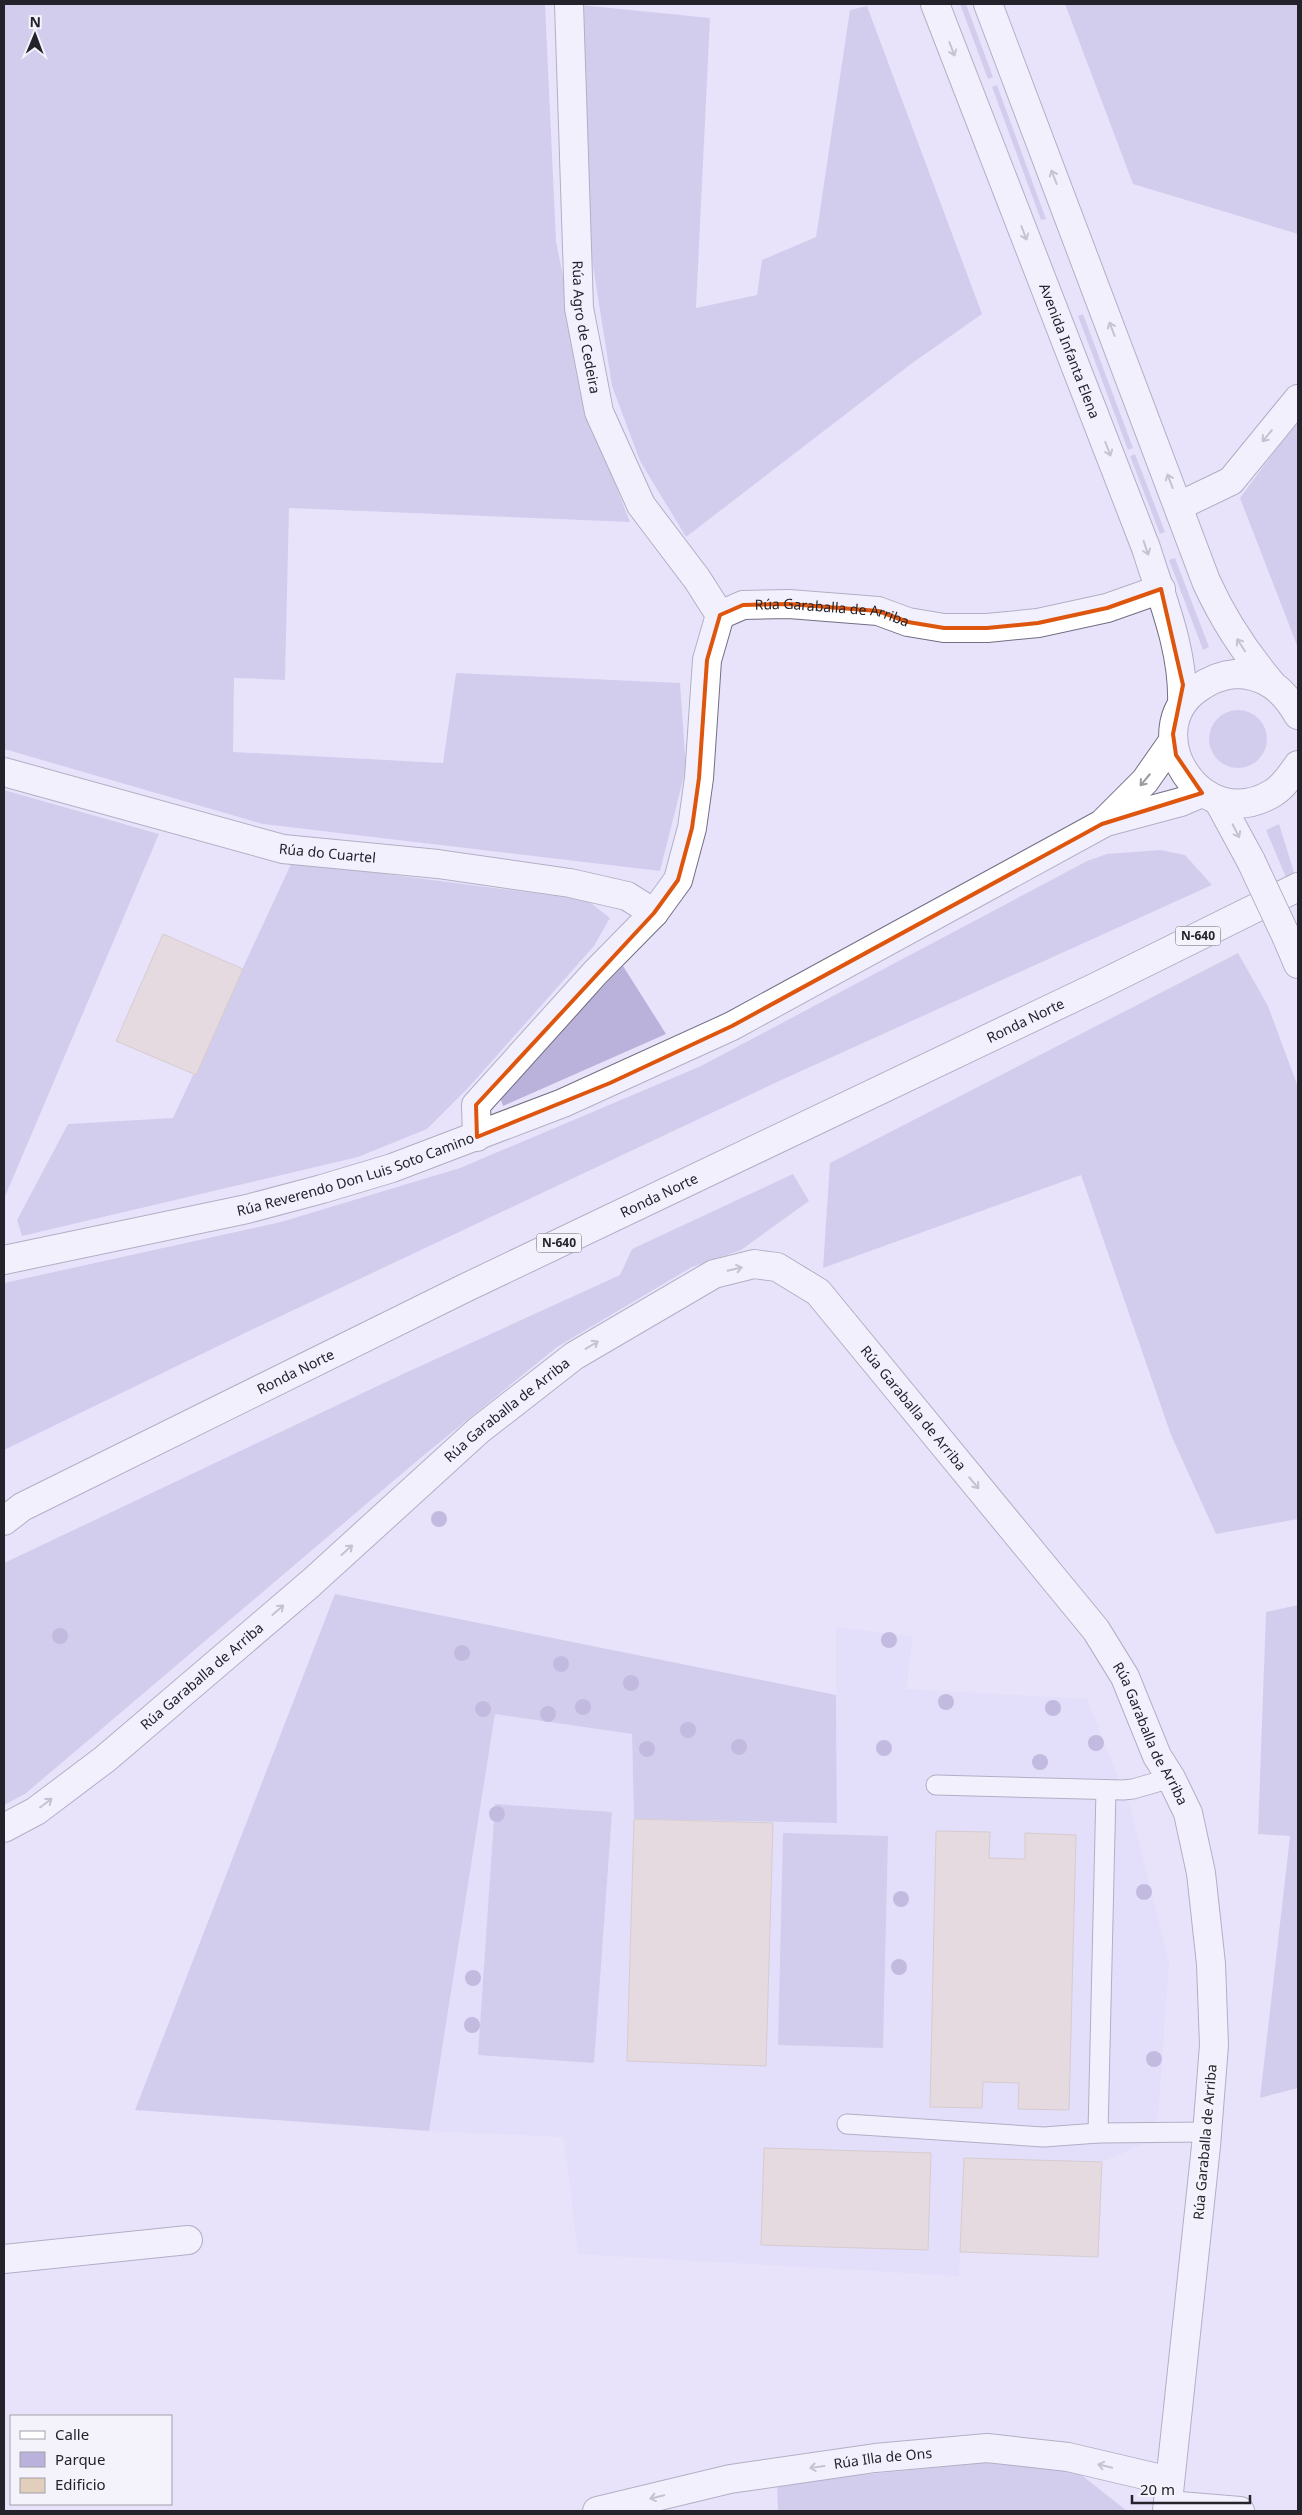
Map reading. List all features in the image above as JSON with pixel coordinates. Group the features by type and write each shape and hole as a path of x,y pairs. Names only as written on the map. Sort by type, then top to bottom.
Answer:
{"main road":[{"name":"Rúa Agro de Cedeira","path":"569,4 579,308 599,412 641,505 696,579 720,615"},
{"name":"Avenida Infanta Elena","path":"935,4 1161,589 1180,663 1183,685 1182,704"},
{"path":"988,4 1179,506 1193,548 1218,609 1244,650 1271,683 1288,697 1298,715"},
{"path":"1179,506 1231,481 1298,399"},
{"name":"Rúa Garaballa de Arriba","path":"720,615 743,605 789,604 878,612 908,622 944,628 987,628 1038,623 1106,608 1161,589"},
{"path":"654,912 678,880 692,828 699,778 707,660 720,615"},
{"path":"1271,683 1248,674 1229,674 1208,681 1192,692 1182,704 1176,719 1173,741 1176,755 1185,773 1211,798 1251,861 1298,964"},
{"path":"1102,824 1145,781 1173,741"},
{"path":"477,1137 563,1103 732,1026 1102,824 1181,802 1211,798 1254,801 1273,793 1285,783 1298,765"},
{"name":"Rúa do Cuartel","path":"4,772 283,849 438,864 570,883 627,896 654,912"},
{"name":"Ronda Norte","path":"10,1513 465,1288 1081,994 1298,887"},
{"name":"Rúa Reverendo Don Luis Soto Camino","path":"4,1260 247,1209 392,1168 477,1137 475,1122 476,1105 595,973 654,912"},
{"name":"Rúa Garaballa de Arriba","path":"4,1828 36,1811 105,1759 311,1583 479,1430 574,1356 714,1274 754,1264 777,1268 818,1292 1096,1630 1125,1677 1157,1756 1171,1778 1188,1813 1201,1873 1211,1964 1214,2045 1207,2132 1168,2499"},
{"path":"4,2259 188,2240"},
{"name":"Rúa Illa de Ons","path":"597,2511 730,2480 875,2458 987,2448 1068,2457 1168,2499 1240,2511"}],"lane":[{"path":"936,1785 1134,1790 1171,1778"},
{"path":"1098,2133 1106,1790"},
{"path":"847,2124 1044,2137 1098,2133 1207,2132"}],"highlighted area":[{"path":"1161,589 1183,685 1173,734 1176,755 1202,793 1102,824 732,1026 610,1083 477,1137 476,1105 654,913 678,880 692,828 699,778 707,660 720,615 743,605 789,604 878,611 908,622 944,628 987,628 1038,623 1107,608"}],"shaded area":[{"path":"836,1627 913,1637 906,1689 1087,1699 1130,1807 1169,1963 1156,2144 1143,2144 1102,2162 964,2158 959,2276 578,2254 564,2137 429,2131 495,1714 632,1734 634,1819 837,1823"}],"green space":[{"path":"4,4 545,4 556,241 593,426 630,522 289,508 285,680 234,678 233,752 443,763 456,673 680,683 686,768 660,871 263,824 4,749"},
{"path":"960,4 966,4 993,77 988,79"},
{"path":"1065,4 1298,4 1298,234 1133,184"},
{"path":"581,5 710,18 696,308 757,295 762,260 816,237 850,10 867,6 982,314 911,364 686,537 640,461 612,386 589,241"},
{"path":"997,85 1046,219 1041,220 992,87"},
{"path":"1083,314 1133,448 1128,450 1078,316"},
{"path":"1298,419 1298,648 1240,498"},
{"path":"1135,454 1165,532 1160,534 1130,456"},
{"path":"1175,558 1209,647 1203,650 1169,560"},
{"path":"1238,710 1249,712 1262,723 1267,739 1265,750 1254,763 1238,768 1227,766 1214,755 1209,739 1211,728 1222,715"},
{"path":"4,790 159,834 4,1199"},
{"path":"1279,824 1298,885 1298,906 1266,830"},
{"path":"1160,850 1185,855 1212,885 777,1082 245,1333 4,1450 4,1283 281,1222 460,1168 701,1066 1087,861 1107,854"},
{"path":"292,862 587,900 610,918 594,946 469,1087 427,1129 358,1157 22,1236 17,1220 68,1124 173,1118"},
{"path":"1238,953 1268,1006 1298,1087 1298,1519 1216,1534 1171,1435 1081,1175 823,1268 830,1163"},
{"path":"623,966 666,1034 503,1106 499,1094"},
{"path":"793,1174 809,1201 741,1250 692,1267 557,1347 424,1455 25,1794 4,1805 4,1563 405,1373 620,1275 632,1249"},
{"path":"335,1594 836,1695 837,1823 634,1819 632,1734 495,1714 429,2131 135,2110"},
{"path":"1298,1605 1298,2088 1260,2098 1290,1836 1258,1834 1266,1612"},
{"path":"495,1804 612,1812 594,2063 478,2055"},
{"path":"783,1833 888,1836 883,2048 778,2045"},
{"path":"1013,2460 1079,2473 1127,2511 778,2511 777,2483"}],"building":[{"path":"163,934 243,969 196,1075 116,1041"},
{"path":"634,1819 773,1823 766,2066 627,2061"},
{"path":"936,1831 990,1832 989,1858 1025,1859 1025,1833 1076,1835 1069,2110 1018,2109 1019,2083 983,2082 982,2108 930,2107"},
{"path":"764,2148 931,2153 928,2250 761,2245"},
{"path":"964,2158 1102,2162 1098,2257 960,2252"}]}
